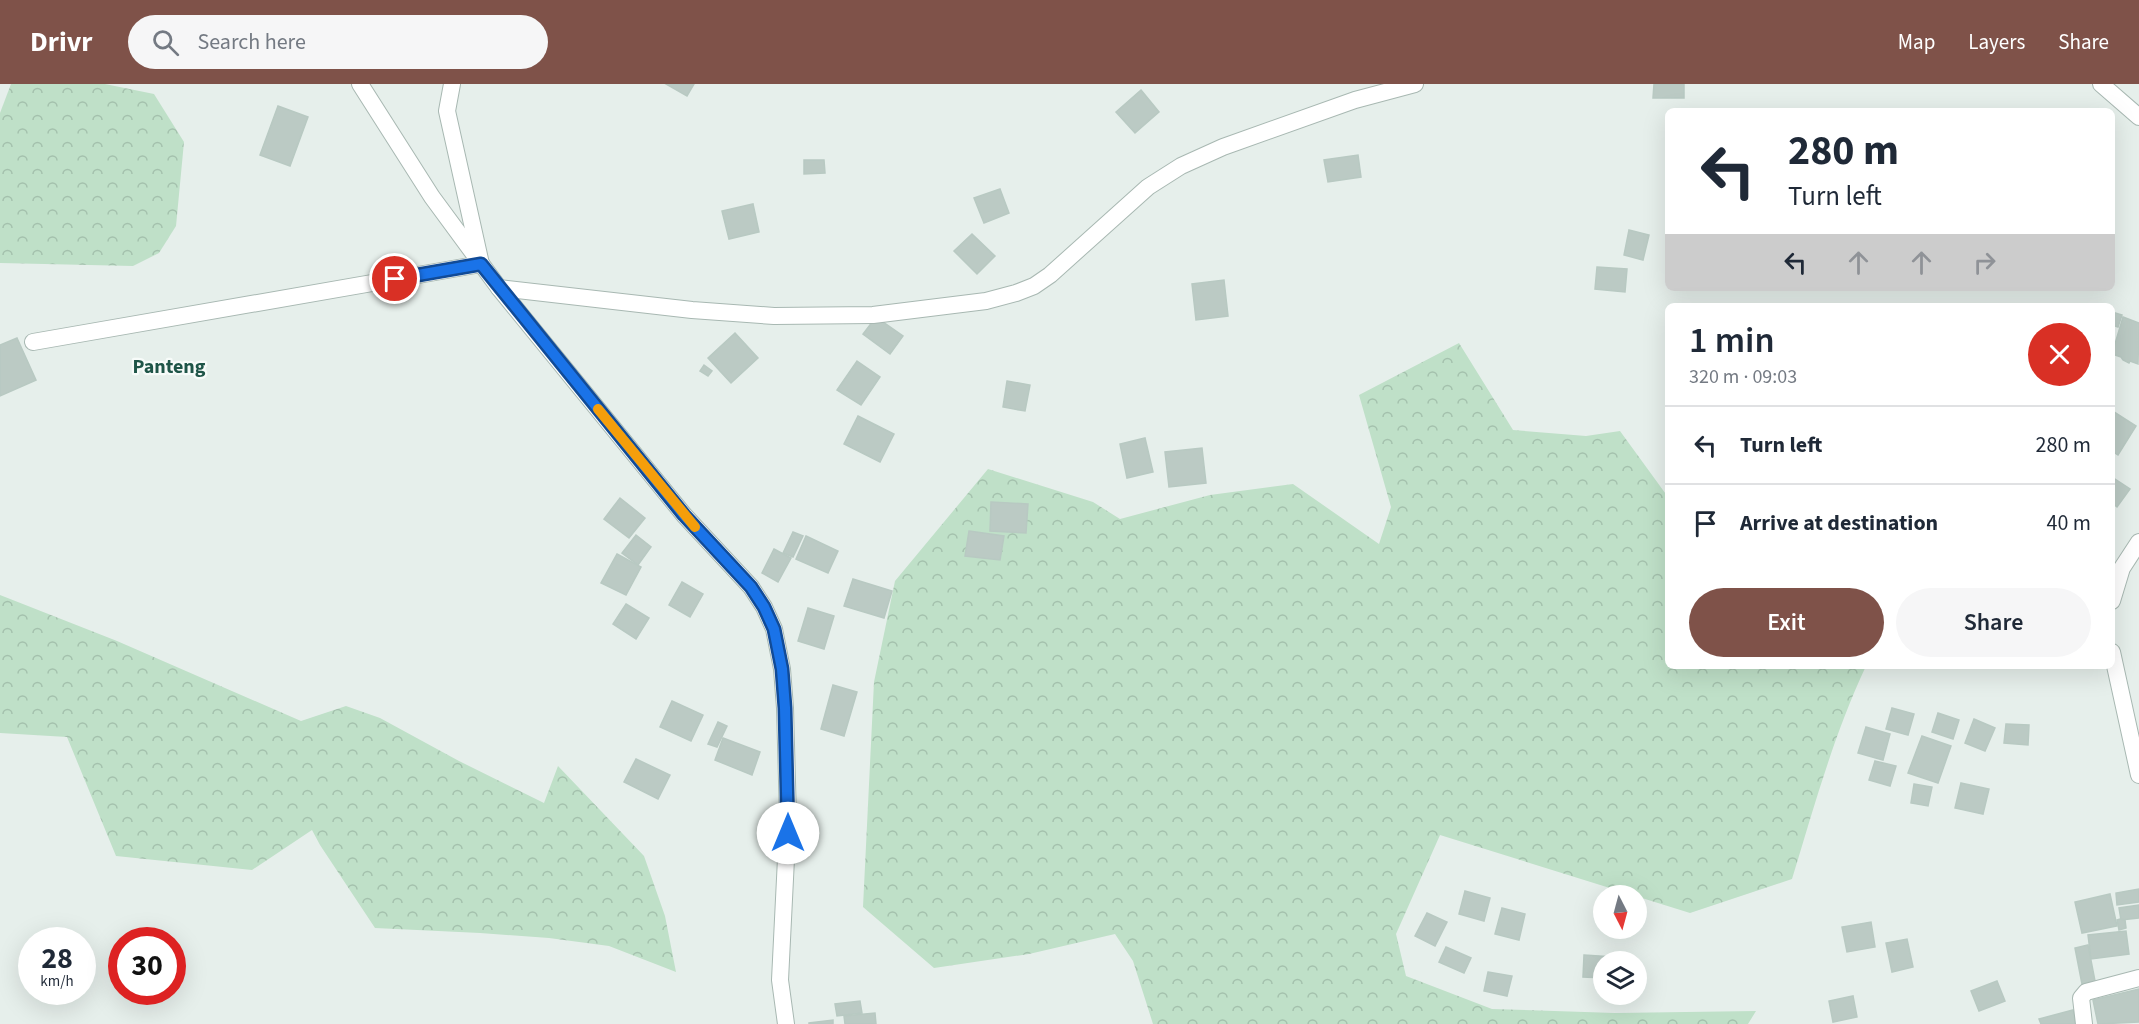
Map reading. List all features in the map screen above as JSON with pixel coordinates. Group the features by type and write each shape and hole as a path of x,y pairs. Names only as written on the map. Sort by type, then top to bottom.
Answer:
{"street":[{"path":"360,84 432,197 499,288 684,515 751,587 774,629 782,669 786,730 788,818 780,980 786,1024"},
{"path":"452,84 447,111 481,264"},
{"path":"499,288 692,310 774,316 873,315 986,300 1034,286 1050,275 1148,187 1181,166 1223,147 1355,100 1415,84"},
{"path":"2101,84 2139,117"},
{"path":"33,342 481,264"},
{"path":"2115,591 2122,568 2139,542"},
{"path":"2115,666 2139,775"},
{"path":"2084,1024 2081,998 2086,992 2139,978"}],"green space":[{"path":"11,84 105,84 154,94 184,142 176,226 159,253 133,266 0,263 0,113"},
{"path":"1459,343 1513,430 1586,436 1620,431 1665,493 1665,669 1865,669 1834,744 1792,879 1690,913 1647,900 1647,885 1600,885 1440,835 1396,934 1406,976 1492,1009 1615,1013 1756,1011 1748,1024 1153,1024 1133,961 1115,934 1029,954 934,968 863,907 874,682 895,581 988,469 1093,502 1120,519 1210,495 1293,484 1379,544 1391,507 1359,395"},
{"path":"0,595 117,641 301,721 346,706 380,718 459,761 544,803 558,766 644,856 665,916 676,972 609,946 549,938 375,928 312,830 252,870 116,856 67,737 0,733"}],"building":[{"path":"666,84 694,84 687,96"},
{"path":"1654,84 1684,84 1684,98 1653,98"},
{"path":"1141,90 1159,112 1135,133 1116,112"},
{"path":"278,106 308,117 290,166 260,155"},
{"path":"1358,155 1361,177 1328,182 1324,160"},
{"path":"804,160 824,160 825,173 804,174"},
{"path":"1000,189 1009,213 984,223 974,198"},
{"path":"753,204 759,232 729,239 722,211"},
{"path":"1629,230 1649,235 1643,260 1624,255"},
{"path":"972,234 995,256 977,274 954,251"},
{"path":"1597,267 1627,269 1625,292 1595,289"},
{"path":"1224,280 1228,316 1196,320 1192,284"},
{"path":"2115,313 2122,315 2118,327 2115,326"},
{"path":"876,317 903,336 890,354 863,334"},
{"path":"2123,317 2139,323 2138,364 2130,361 2129,363 2115,355 2115,344"},
{"path":"735,333 758,358 731,383 708,358"},
{"path":"17,338 36,380 0,396 0,345"},
{"path":"857,361 880,377 861,405 837,390"},
{"path":"704,365 712,371 708,376 700,371"},
{"path":"1007,381 1030,385 1025,411 1003,407"},
{"path":"2115,413 2136,426 2118,455 2115,453"},
{"path":"858,416 894,434 880,462 844,444"},
{"path":"1145,438 1153,472 1127,478 1120,444"},
{"path":"1202,448 1206,483 1169,487 1165,452"},
{"path":"2115,479 2130,489 2117,507 2115,505"},
{"path":"620,498 645,518 629,538 604,519"},
{"path":"991,502 1028,504 1026,533 990,531"},
{"path":"969,531 1004,536 1000,560 965,556"},
{"path":"793,532 803,536 793,557 783,553"},
{"path":"636,535 651,547 638,565 622,553"},
{"path":"806,536 838,551 828,573 796,559"},
{"path":"774,549 791,558 778,582 762,573"},
{"path":"617,554 641,567 626,595 601,583"},
{"path":"853,579 892,591 884,618 844,606"},
{"path":"682,582 703,594 690,617 669,605"},
{"path":"626,604 649,618 636,639 613,624"},
{"path":"808,608 834,616 824,649 798,641"},
{"path":"833,685 857,692 844,736 821,729"},
{"path":"672,701 703,715 691,741 660,727"},
{"path":"1892,708 1914,714 1908,735 1886,729"},
{"path":"1938,713 1959,720 1953,739 1932,732"},
{"path":"1974,719 1995,728 1985,751 1965,743"},
{"path":"718,722 727,726 717,747 708,744"},
{"path":"2006,724 2029,725 2028,745 2004,743"},
{"path":"1866,727 1890,734 1883,760 1858,753"},
{"path":"1922,736 1951,746 1938,783 1908,773"},
{"path":"723,738 760,752 752,775 715,760"},
{"path":"636,759 670,775 658,799 624,782"},
{"path":"1875,761 1896,766 1890,786 1869,780"},
{"path":"1961,783 1989,789 1983,814 1955,808"},
{"path":"1914,784 1932,787 1928,806 1911,803"},
{"path":"2139,889 2139,902 2117,905 2116,893"},
{"path":"1465,891 1490,898 1484,921 1459,914"},
{"path":"2110,894 2117,926 2082,933 2075,902"},
{"path":"2139,905 2139,918 2121,920 2119,908"},
{"path":"1502,908 1525,914 1519,940 1495,934"},
{"path":"1427,913 1447,922 1435,946 1415,936"},
{"path":"2117,920 2125,920 2126,928 2119,930"},
{"path":"1871,922 1875,947 1847,952 1842,927"},
{"path":"2126,931 2129,954 2091,959 2088,935"},
{"path":"1907,939 1913,967 1892,972 1886,943"},
{"path":"2088,945 2095,981 2082,984 2075,948"},
{"path":"1446,947 1471,958 1464,973 1439,962"},
{"path":"1584,955 1593,956 1593,977 1583,977"},
{"path":"1488,972 1512,976 1507,996 1484,991"},
{"path":"1997,981 2005,1001 1979,1011 1971,991"},
{"path":"2139,989 2139,1022 2098,1024 2093,1000"},
{"path":"1853,996 1857,1017 1833,1022 1829,1001"},
{"path":"860,1001 862,1013 837,1016 835,1004"},
{"path":"2073,1010 2076,1024 2041,1024 2039,1019"},
{"path":"875,1013 876,1024 845,1024 844,1016"},
{"path":"833,1020 833,1024 809,1024 809,1023"}],"slow traffic":[{"path":"598,409 695,527"}],"district":[{"name":"Panteng","path":"169,366"}],"route":[{"path":"395,279 481,264 684,515 751,587 774,629 782,669 788,833"}]}
